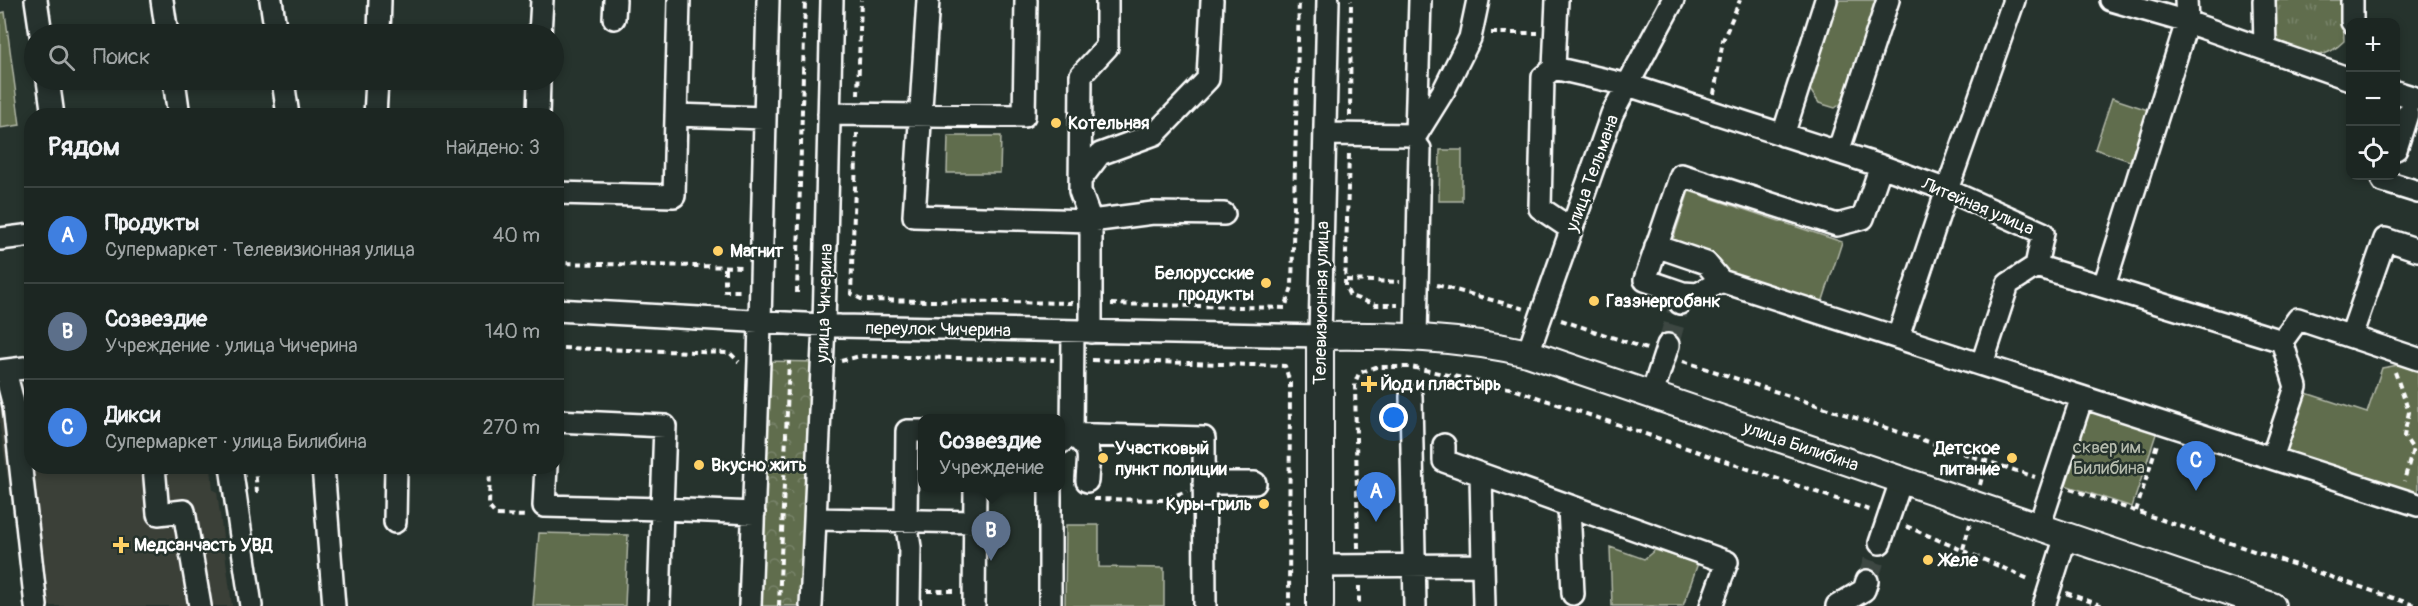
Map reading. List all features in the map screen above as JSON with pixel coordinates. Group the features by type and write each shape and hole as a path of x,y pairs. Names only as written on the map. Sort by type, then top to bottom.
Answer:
{"main road":[{"name":"улица Билибина","path":"1320,336 1376,335 1480,343 1528,353 1901,482 2272,606"},
{"name":"Телевизионная улица","path":"1320,336 1320,606"}],"street":[{"path":"36,0 40,24"},
{"path":"162,0 166,24"},
{"path":"271,0 275,24"},
{"path":"379,24 380,0"},
{"path":"541,24 542,0"},
{"path":"564,193 674,196 679,0"},
{"path":"750,606 768,0"},
{"name":"улица Чичерина","path":"811,606 824,325 831,0"},
{"path":"928,0 914,216 1091,221 1153,213 1224,214"},
{"path":"830,114 1024,116 1026,0"},
{"path":"1065,428 1072,360 1082,332 1091,221 1080,191 1081,75 1107,47 1107,0"},
{"path":"1081,178 1100,154 1155,134 1208,79 1212,0"},
{"name":"Телевизионная улица","path":"1320,336 1328,0"},
{"path":"1416,338 1412,282 1418,142 1420,0"},
{"path":"1418,142 1470,38 1478,0"},
{"path":"1557,0 1554,68 1543,77 1540,208 1571,229"},
{"name":"улица Тельмана","path":"1528,353 1612,114 1673,0"},
{"path":"1783,135 1826,0"},
{"path":"1838,152 1888,0"},
{"path":"1898,337 2014,0"},
{"path":"2111,0 2187,22 2346,78"},
{"path":"2104,286 2187,22 2186,0"},
{"path":"2264,0 2265,49"},
{"path":"2352,0 2352,18"},
{"name":"Литейная улица","path":"1554,68 1628,86 1881,166 1947,190 2043,233 2036,266"},
{"path":"49,90 52,108"},
{"path":"175,90 178,108"},
{"path":"284,90 287,108"},
{"path":"375,108 376,90"},
{"path":"538,108 539,90"},
{"path":"2400,95 2413,106 2400,139"},
{"path":"676,115 764,118"},
{"path":"1325,134 1418,142"},
{"path":"1721,281 1698,294 1682,298 1645,280 1681,175 1837,225 1863,218 1881,166"},
{"path":"2383,180 2418,192"},
{"path":"0,239 24,236"},
{"path":"2351,336 2385,239 2418,250"},
{"path":"1656,246 1706,263 1721,281 2408,502"},
{"path":"1982,364 2008,284 2036,266 2282,341"},
{"name":"переулок Чичерина","path":"564,310 824,325 1320,336"},
{"path":"2282,341 2298,319 2418,359"},
{"path":"2272,458 2296,387 2282,341"},
{"path":"1652,394 1666,350"},
{"path":"24,368 2,371 23,405 24,420"},
{"path":"1411,396 1415,606"},
{"path":"2039,527 2082,397"},
{"path":"564,421 665,426 659,606"},
{"path":"910,598 910,547 906,520 907,431 918,431"},
{"path":"1065,438 1204,438 1205,606"},
{"path":"1065,438 1084,443 1088,450 1088,490"},
{"path":"1444,445 1444,461 1726,562 1711,606"},
{"path":"27,474 36,606"},
{"path":"155,474 158,514 184,511 200,606"},
{"path":"232,474 251,606"},
{"path":"324,474 334,606"},
{"path":"395,522 396,474"},
{"path":"546,474 544,506 754,513"},
{"path":"1481,475 1484,606"},
{"path":"1880,543 1901,482"},
{"path":"1204,483 1255,483"},
{"path":"974,599 975,492"},
{"path":"1050,492 1050,606"},
{"path":"1569,506 1573,594"},
{"path":"815,519 975,522"},
{"path":"2047,597 2066,536"},
{"path":"1319,566 1483,565"},
{"path":"1837,606 1864,590 1868,581"}],"path":[{"path":"797,293 805,0"},
{"path":"1713,113 1715,81 1723,40 1740,0"},
{"path":"1470,38 1496,32 1556,34"},
{"path":"564,263 747,267"},
{"path":"725,268 725,291 748,291 748,283"},
{"path":"1412,282 1408,306 1376,305 1350,296 1345,286 1346,279 1425,282 1666,350 2417,606"},
{"path":"564,348 730,353 739,361 739,373"},
{"path":"2388,349 2409,412 2404,436 2413,449 2408,502"},
{"path":"839,361 861,356 1285,366 1290,383 1289,606"},
{"path":"779,606 789,361"},
{"path":"1359,606 1355,383 1359,373 1376,367 1411,367 1513,389 1889,517 1916,532 1963,549 2047,597 2103,606"},
{"path":"2136,511 2164,423"},
{"path":"490,474 489,507 496,515 525,517 537,514 544,506"},
{"path":"1088,490 1163,500 1204,483"},
{"path":"910,598 974,599"}],"shaded area":[{"name":"Медсанчасть УВД","path":"24,384 24,474 212,474 213,490 217,492 232,606 27,606 0,427 0,386"}],"green space":[{"path":"1836,0 1881,0 1849,98 1835,108 1819,103 1808,87"},
{"path":"2274,0 2343,0 2344,41 2328,53 2321,55 2306,54 2280,47 2274,37"},
{"path":"5,12 20,125 0,128 0,13"},
{"path":"2112,98 2148,110 2130,161 2095,149"},
{"path":"948,136 1001,136 1000,173 947,173"},
{"path":"1440,150 1462,150 1462,201 1439,201"},
{"path":"1689,191 1842,242 1821,306 1668,255"},
{"path":"760,361 822,362 811,606 750,606"},
{"path":"2404,364 2418,368 2418,496 2283,453 2303,392 2367,413 2382,368"},
{"name":"сквер им. Билибина","path":"2087,408 2157,431 2132,507 2062,484"},
{"path":"1066,525 1099,525 1099,567 1164,568 1164,606 1065,606"},
{"path":"539,533 628,535 625,606 533,606"},
{"path":"1610,547 1644,559 1655,550 1698,563 1683,606 1612,606"}],"tunnel":[{"path":"1668,345 1680,303"},
{"path":"1867,581 1880,543"}],"place":[{"name":"Котельная","path":"1056,123"},
{"name":"Магнит","path":"718,251"},
{"name":"Белорусские продукты","path":"1266,283"},
{"name":"Газэнергобанк","path":"1594,301"},
{"name":"Йод и пластырь","path":"1369,384"},
{"name":"Участковый пункт полиции","path":"1103,458"},
{"name":"Детское питание","path":"2012,458"},
{"name":"Вкусно жить","path":"699,465"},
{"name":"Дикси","path":"2196,491"},
{"name":"Куры-гриль","path":"1264,504"},
{"name":"Продукты","path":"1376,522"},
{"name":"Медсанчасть УВД","path":"121,545"},
{"name":"Желе","path":"1928,560"},
{"name":"Созвездие","path":"991,561"}]}
